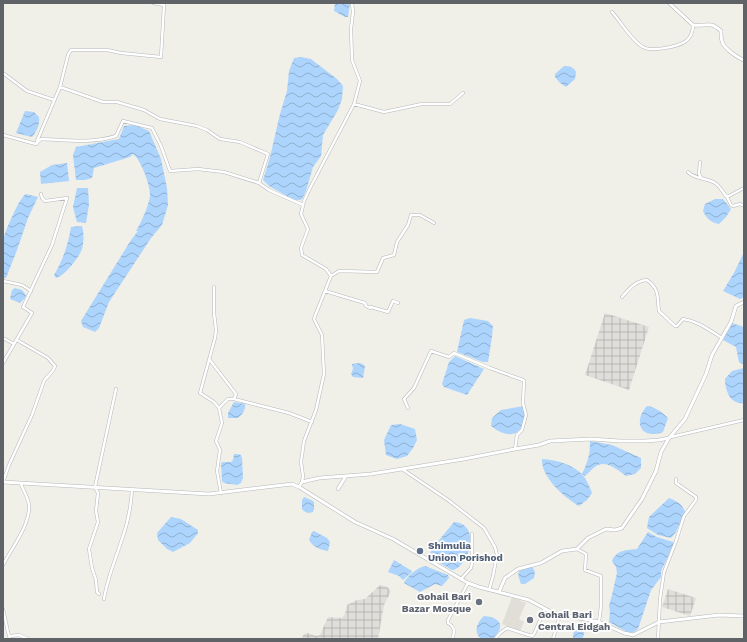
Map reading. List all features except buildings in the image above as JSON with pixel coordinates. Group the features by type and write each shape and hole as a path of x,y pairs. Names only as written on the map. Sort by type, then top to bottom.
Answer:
{"street":[{"path":"36,144 60,87 68,55 71,50 107,50 121,53 161,56 164,5 153,3"},
{"path":"331,276 326,269 302,255 301,248 308,229 301,214 303,205 315,178 354,104 360,81 352,60 350,29 353,12 352,3"},
{"path":"669,3 693,25 713,25 721,31 722,42 724,45 736,57 744,60"},
{"path":"612,12 636,42 648,49 659,49 675,46 686,41 691,36 693,25"},
{"path":"3,73 27,91 54,100"},
{"path":"60,87 103,102 117,102 144,110 160,119 197,126 207,130 220,139 240,142 252,146 268,154 259,183"},
{"path":"354,104 384,112 422,104 450,104 463,93"},
{"path":"36,144 41,140 72,142 110,138 116,136 123,121 152,128 164,153 170,171 198,169 224,172 259,183 274,192 303,205"},
{"path":"3,135 36,144"},
{"path":"700,162 699,174 701,177"},
{"path":"688,172 694,176 701,177 718,185 731,205 733,206 740,204 744,206"},
{"path":"727,197 744,188"},
{"path":"3,363 32,313 23,307 52,245 67,198 45,201 41,194"},
{"path":"299,487 303,476 302,462 304,441 316,410 324,374 322,335 314,319 331,276 339,271 377,272 383,258 394,255 397,242 408,225 411,215 420,215 434,223"},
{"path":"622,297 639,281 647,280 656,289 659,311 675,326 677,326 683,319 691,320 704,326 722,338"},
{"path":"3,281 22,285 31,291"},
{"path":"214,287 216,330 200,393 214,402 219,408 222,423 216,441 220,450 217,471 221,494"},
{"path":"325,291 365,303 366,306 370,308 388,312 393,301 398,303"},
{"path":"499,592 505,578 518,569 541,563 562,551 577,549 592,535 606,529 619,529 627,522 642,499 656,471 661,452 670,437 685,419 706,374 712,355 731,322 736,306 744,302"},
{"path":"3,338 14,344"},
{"path":"17,340 48,358 55,366 44,381 32,415 9,465 3,482 209,494 221,494 292,484 355,522 398,541 468,583 529,600 553,613 599,622 624,633 633,635 649,625 659,622 718,615 744,616"},
{"path":"408,408 404,399 414,388 430,351 449,357 454,353 524,381 523,402 526,415 522,430 517,435 515,449"},
{"path":"209,359 233,388 236,394 234,400"},
{"path":"99,594 97,592 90,550 98,522 96,511 98,493 95,487 116,389"},
{"path":"219,408 228,399 289,413 312,422"},
{"path":"302,482 319,478 402,469 471,458 539,445 557,440 659,440 744,420"},
{"path":"402,469 448,500 484,528 495,547 497,555 489,590"},
{"path":"338,489 346,476"},
{"path":"658,639 661,588 664,572 684,516 696,500 696,497 676,483 676,479"},
{"path":"3,565 19,537 28,514 29,504 21,484"},
{"path":"104,599 108,576 122,541 132,490"},
{"path":"461,579 471,568 472,534"},
{"path":"577,549 586,554 585,570 601,576 601,606 599,622"},
{"path":"452,639 454,630 448,623 448,620 468,583"},
{"path":"3,609 10,637 19,635 28,639"},
{"path":"495,639 507,628 532,636 545,609"},
{"path":"553,639 560,615"}],"shaded area":[{"path":"605,313 649,327 629,390 585,375"},
{"path":"381,585 387,587 391,591 384,605 378,639 301,639 304,634 308,633 316,636 320,635 328,617 342,618 345,614 347,605 357,600 365,599"},
{"path":"668,589 696,598 690,616 662,607"},
{"path":"512,597 526,603 519,619 524,622 520,631 502,624"}],"water":[{"path":"335,3 350,3 348,17 334,11"},
{"path":"301,57 311,59 337,79 343,86 342,99 338,110 323,135 321,156 313,167 306,191 302,199 294,200 269,186 263,180 287,91 289,71 294,58"},
{"path":"564,66 571,67 576,72 575,79 566,87 555,77 555,74"},
{"path":"25,111 34,112 39,117 38,128 32,137 16,133"},
{"path":"135,125 149,131 161,159 167,188 168,205 162,225 151,238 109,302 99,328 95,332 83,327 81,321 138,231 136,231 146,209 150,191 142,166 133,154 130,157 94,168 92,178 85,180 76,180 73,155 76,147 119,139 124,126"},
{"path":"67,163 69,181 41,184 40,172 52,165"},
{"path":"77,188 88,188 89,204 86,223 77,222 73,207"},
{"path":"26,194 38,197 28,218 6,278 3,278 3,240 16,208 23,196"},
{"path":"715,199 723,199 731,209 719,224 709,220 703,211 705,204"},
{"path":"82,226 82,249 75,261 67,270 60,277 56,278 54,275 65,252 71,227"},
{"path":"744,252 744,297 740,299 723,291"},
{"path":"15,288 22,290 26,295 20,303 10,299 12,290"},
{"path":"470,318 488,321 493,326 488,362 483,362 457,352 464,320"},
{"path":"732,323 744,327 744,365 739,362 736,347 723,340"},
{"path":"455,356 484,369 467,395 444,387 442,384 449,362"},
{"path":"360,363 365,367 363,378 353,377 351,374 353,369 352,364"},
{"path":"744,368 744,403 739,403 735,402 729,396 725,379 732,371"},
{"path":"234,402 245,404 244,410 238,418 228,418 228,413"},
{"path":"524,406 523,422 521,428 517,432 506,434 491,426 492,418 501,410"},
{"path":"647,406 653,407 668,418 663,432 650,434 645,432 642,428 640,418"},
{"path":"400,424 415,429 417,440 407,456 397,459 386,455 384,440 391,425"},
{"path":"590,441 612,445 641,458 641,468 635,474 626,476 609,465 602,464 594,467 585,476 582,474 590,450"},
{"path":"234,454 241,455 242,458 243,478 241,483 237,485 224,483 222,481 221,463 231,462"},
{"path":"542,459 566,464 581,473 592,493 587,500 579,506 560,492 545,473"},
{"path":"304,497 314,502 313,512 310,513 302,509 302,500"},
{"path":"669,498 681,505 685,512 676,532 671,538 658,535 647,528 649,517"},
{"path":"171,517 181,519 198,530 198,533 190,543 173,552 167,549 158,540 157,533"},
{"path":"454,522 463,524 468,530 470,546 463,562 452,570 433,559 430,555 431,550"},
{"path":"314,531 327,538 330,542 328,551 317,548 309,540 312,532"},
{"path":"648,532 657,537 673,542 674,544 661,571 661,577 651,590 638,629 629,633 609,622 609,606 617,573 616,567 612,561 619,553 626,550 637,549"},
{"path":"394,560 412,571 403,580 399,576 388,572"},
{"path":"425,566 448,575 449,578 442,586 435,584 420,592 404,583 413,573"},
{"path":"532,566 535,572 534,578 525,584 521,584 518,575 520,569"},
{"path":"484,616 494,618 500,623 499,630 492,639 481,639 477,633 479,621"},
{"path":"581,622 584,622 585,627 582,639 573,639 575,629"}],"place":[{"name":"Shimulia Union Porishod","path":"420,551"},
{"name":"Gohail Bari Bazar Mosque","path":"479,602"},
{"name":"Gohail Bari Central Eidgah","path":"530,620"}]}
